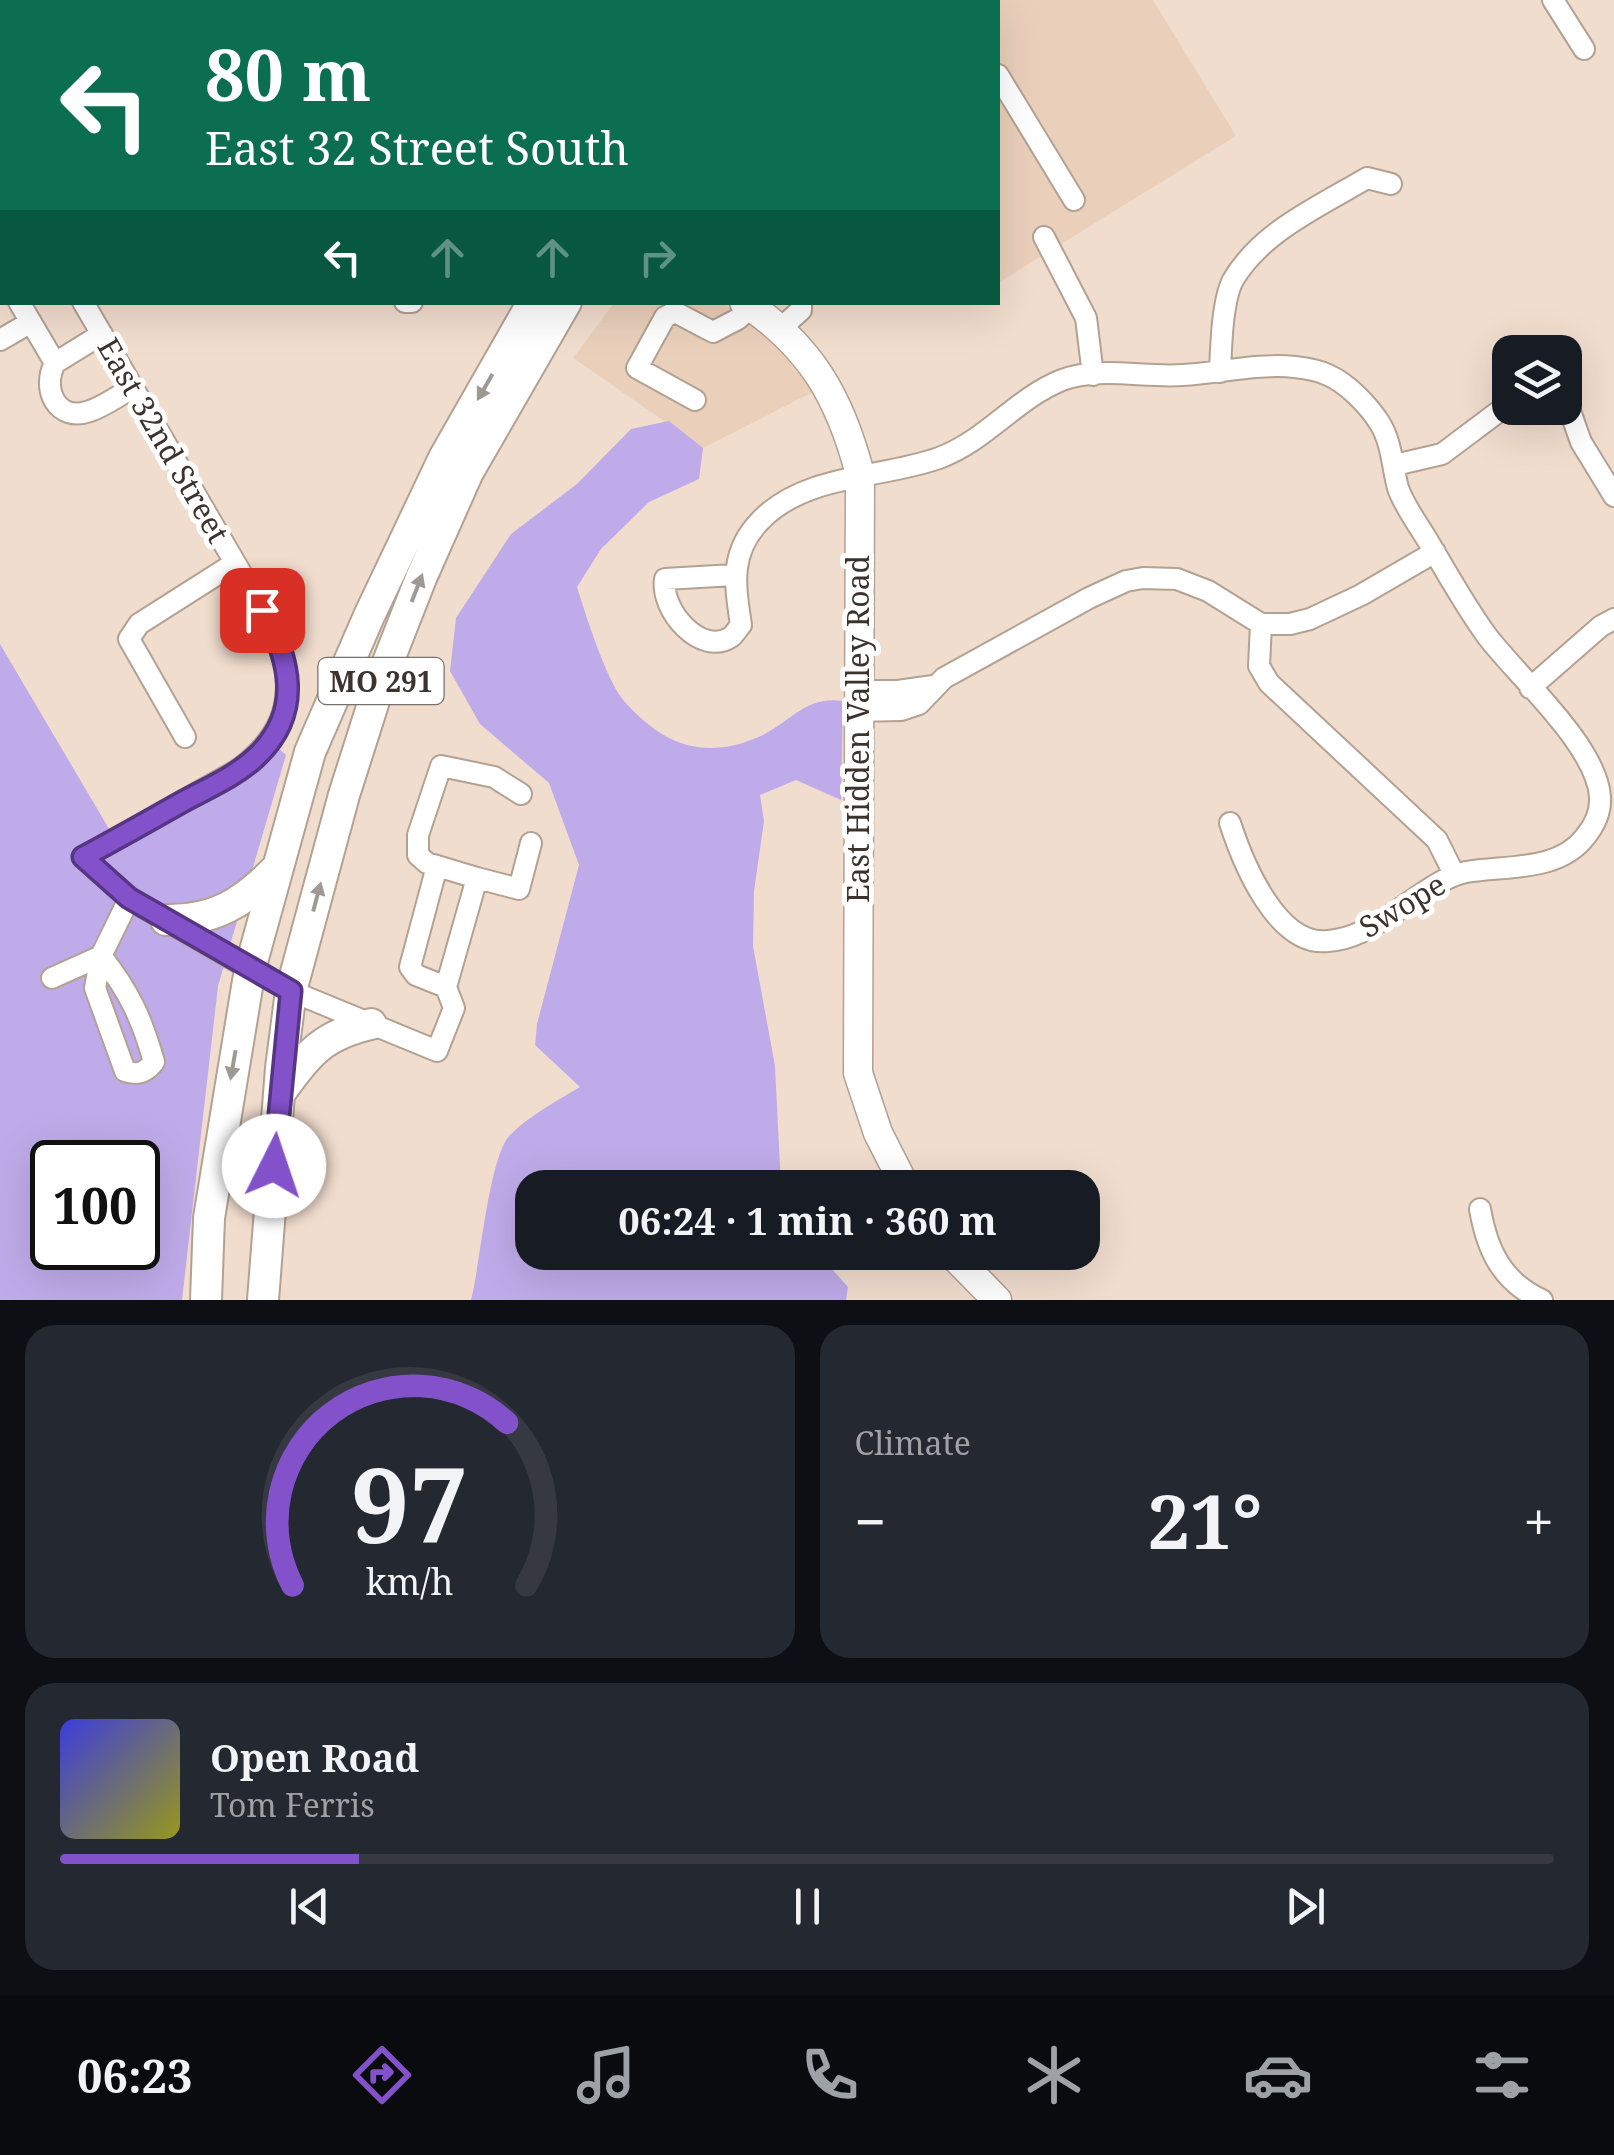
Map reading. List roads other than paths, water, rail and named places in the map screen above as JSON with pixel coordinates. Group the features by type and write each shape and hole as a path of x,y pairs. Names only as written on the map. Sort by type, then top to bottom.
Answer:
{"highway":[{"name":"MO 291","path":"206,1300 209,1218 250,969 310,752 444,458 531,305"},
{"name":"MO 291","path":"263,1300 291,991 344,795 421,578 468,472 565,305"},
{"path":"166,920 189,920 230,908 250,896 278,866"},
{"path":"279,1095 300,1064 322,1042 340,1031 371,1024"}],"main road":[{"name":"East Hidden Valley Road","path":"748,305 805,354 830,391 848,429 860,474 858,1073 878,1133 897,1170"},
{"path":"964,1270 985,1296"}],"street":[{"path":"1554,0 1584,49"},
{"path":"1000,78 1074,200"},
{"path":"1220,372 1232,283 1257,250 1281,230 1367,178 1391,184"},
{"path":"1044,237 1086,318 1092,375"},
{"path":"21,305 55,363"},
{"name":"East 32nd Street","path":"85,305 276,633 286,659 286,702 270,741 247,764 83,857 129,898 250,969 291,991 437,1050 454,1008 446,987"},
{"path":"695,400 637,368 664,318 675,312 713,332 738,320 748,305"},
{"path":"780,329 802,310 801,305"},
{"path":"0,340 31,322"},
{"path":"102,334 55,363 48,388 52,400 61,410 88,412 133,388"},
{"path":"734,576 747,536 763,517 782,504 860,474 932,460 956,451 985,434 1032,393 1069,378 1293,366 1328,374 1350,390 1380,422 1398,487 1434,552 1488,636 1530,688 1614,619"},
{"path":"1395,465 1442,454 1492,416"},
{"path":"1575,425 1614,496"},
{"path":"857,701 934,686 1089,598 1142,578 1177,579 1261,624 1290,624 1361,595 1434,552"},
{"path":"185,737 129,638 139,624 235,564"},
{"path":"1261,624 1259,666 1269,684 1436,840 1454,874"},
{"name":"Swope","path":"1230,824 1240,855 1276,918 1312,941 1358,935 1454,874 1504,865 1542,864 1572,853 1596,823 1600,798 1594,772 1579,745 1530,688"},
{"path":"522,794 494,778 441,766 416,848 427,862 519,890 531,843"},
{"path":"437,866 410,967 416,975 446,987 477,878"},
{"path":"101,956 125,1026 95,988 101,956 129,898"},
{"path":"52,978 101,956"},
{"path":"1480,1209 1484,1234 1502,1270 1542,1300"}]}
